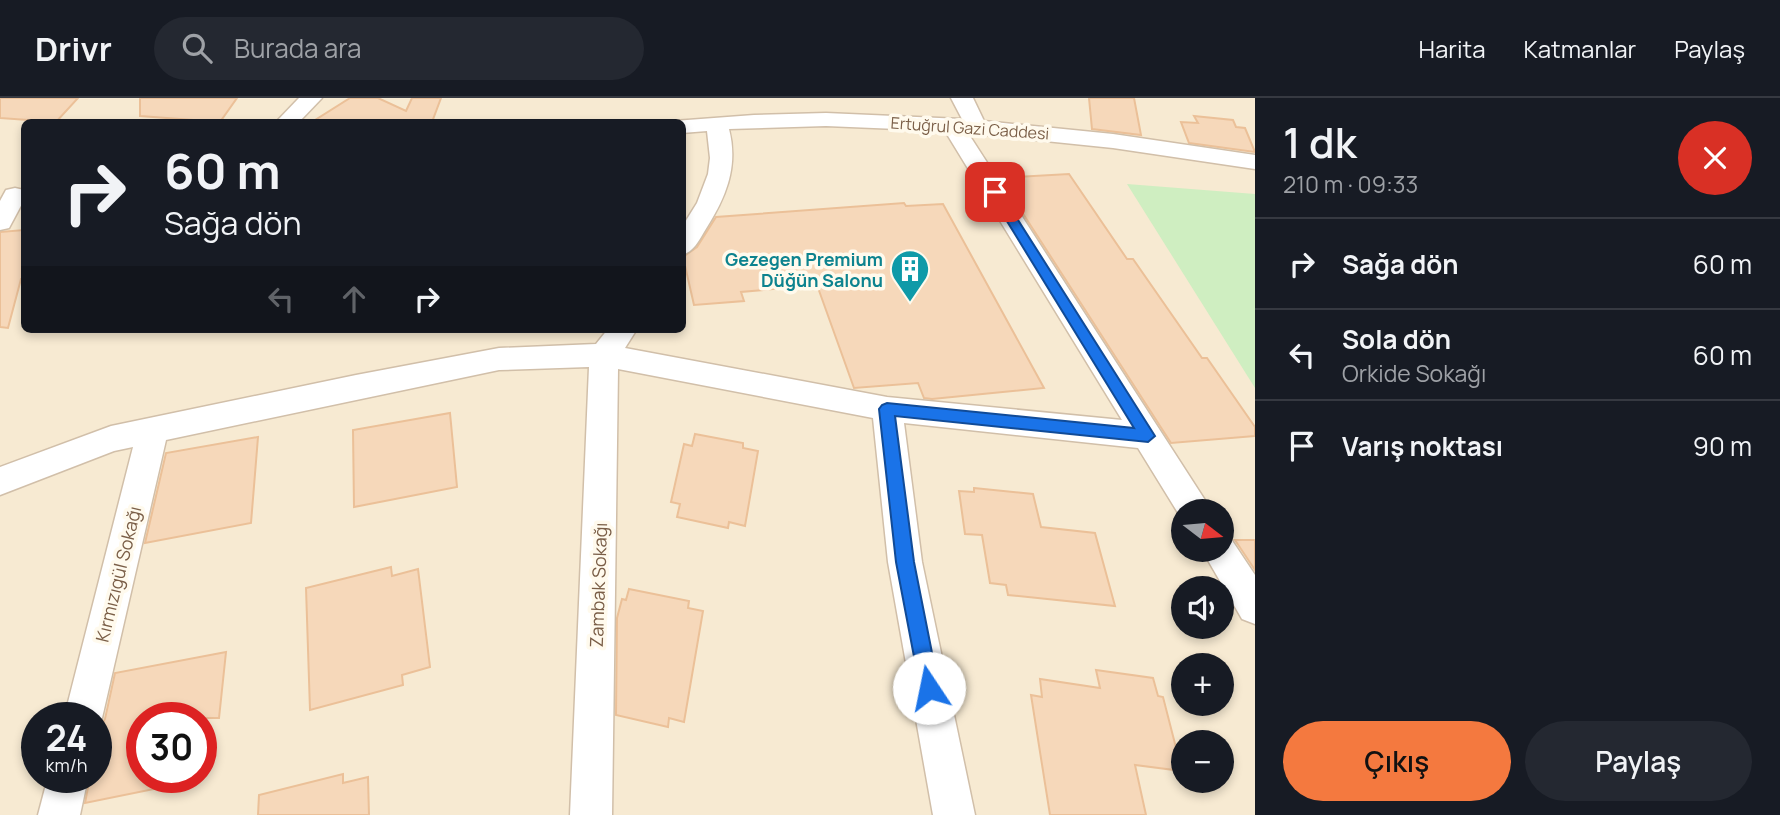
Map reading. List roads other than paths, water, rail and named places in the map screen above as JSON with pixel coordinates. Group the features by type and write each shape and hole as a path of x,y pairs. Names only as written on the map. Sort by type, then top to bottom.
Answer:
{"street":[{"path":"289,119 311,98"},
{"path":"962,98 965,127 1187,499"},
{"name":"Ertuğrul Gazi Caddesi","path":"686,126 853,121 965,127 1122,142 1255,162"},
{"path":"686,241 706,214 721,177 723,150 717,124"},
{"path":"0,222 13,196"},
{"path":"0,481 111,439 499,359 613,342 887,409 1148,436"},
{"name":"Zambak Sokağı","path":"591,815 613,342"},
{"path":"887,409 905,562 954,815"},
{"name":"Kırmızıgül Sokağı","path":"87,702 153,430"},
{"path":"1227,562 1255,607"},
{"path":"59,815 64,793"}],"place":[{"name":"Gezegen Premium Düğün Salonu","path":"910,303"}]}
